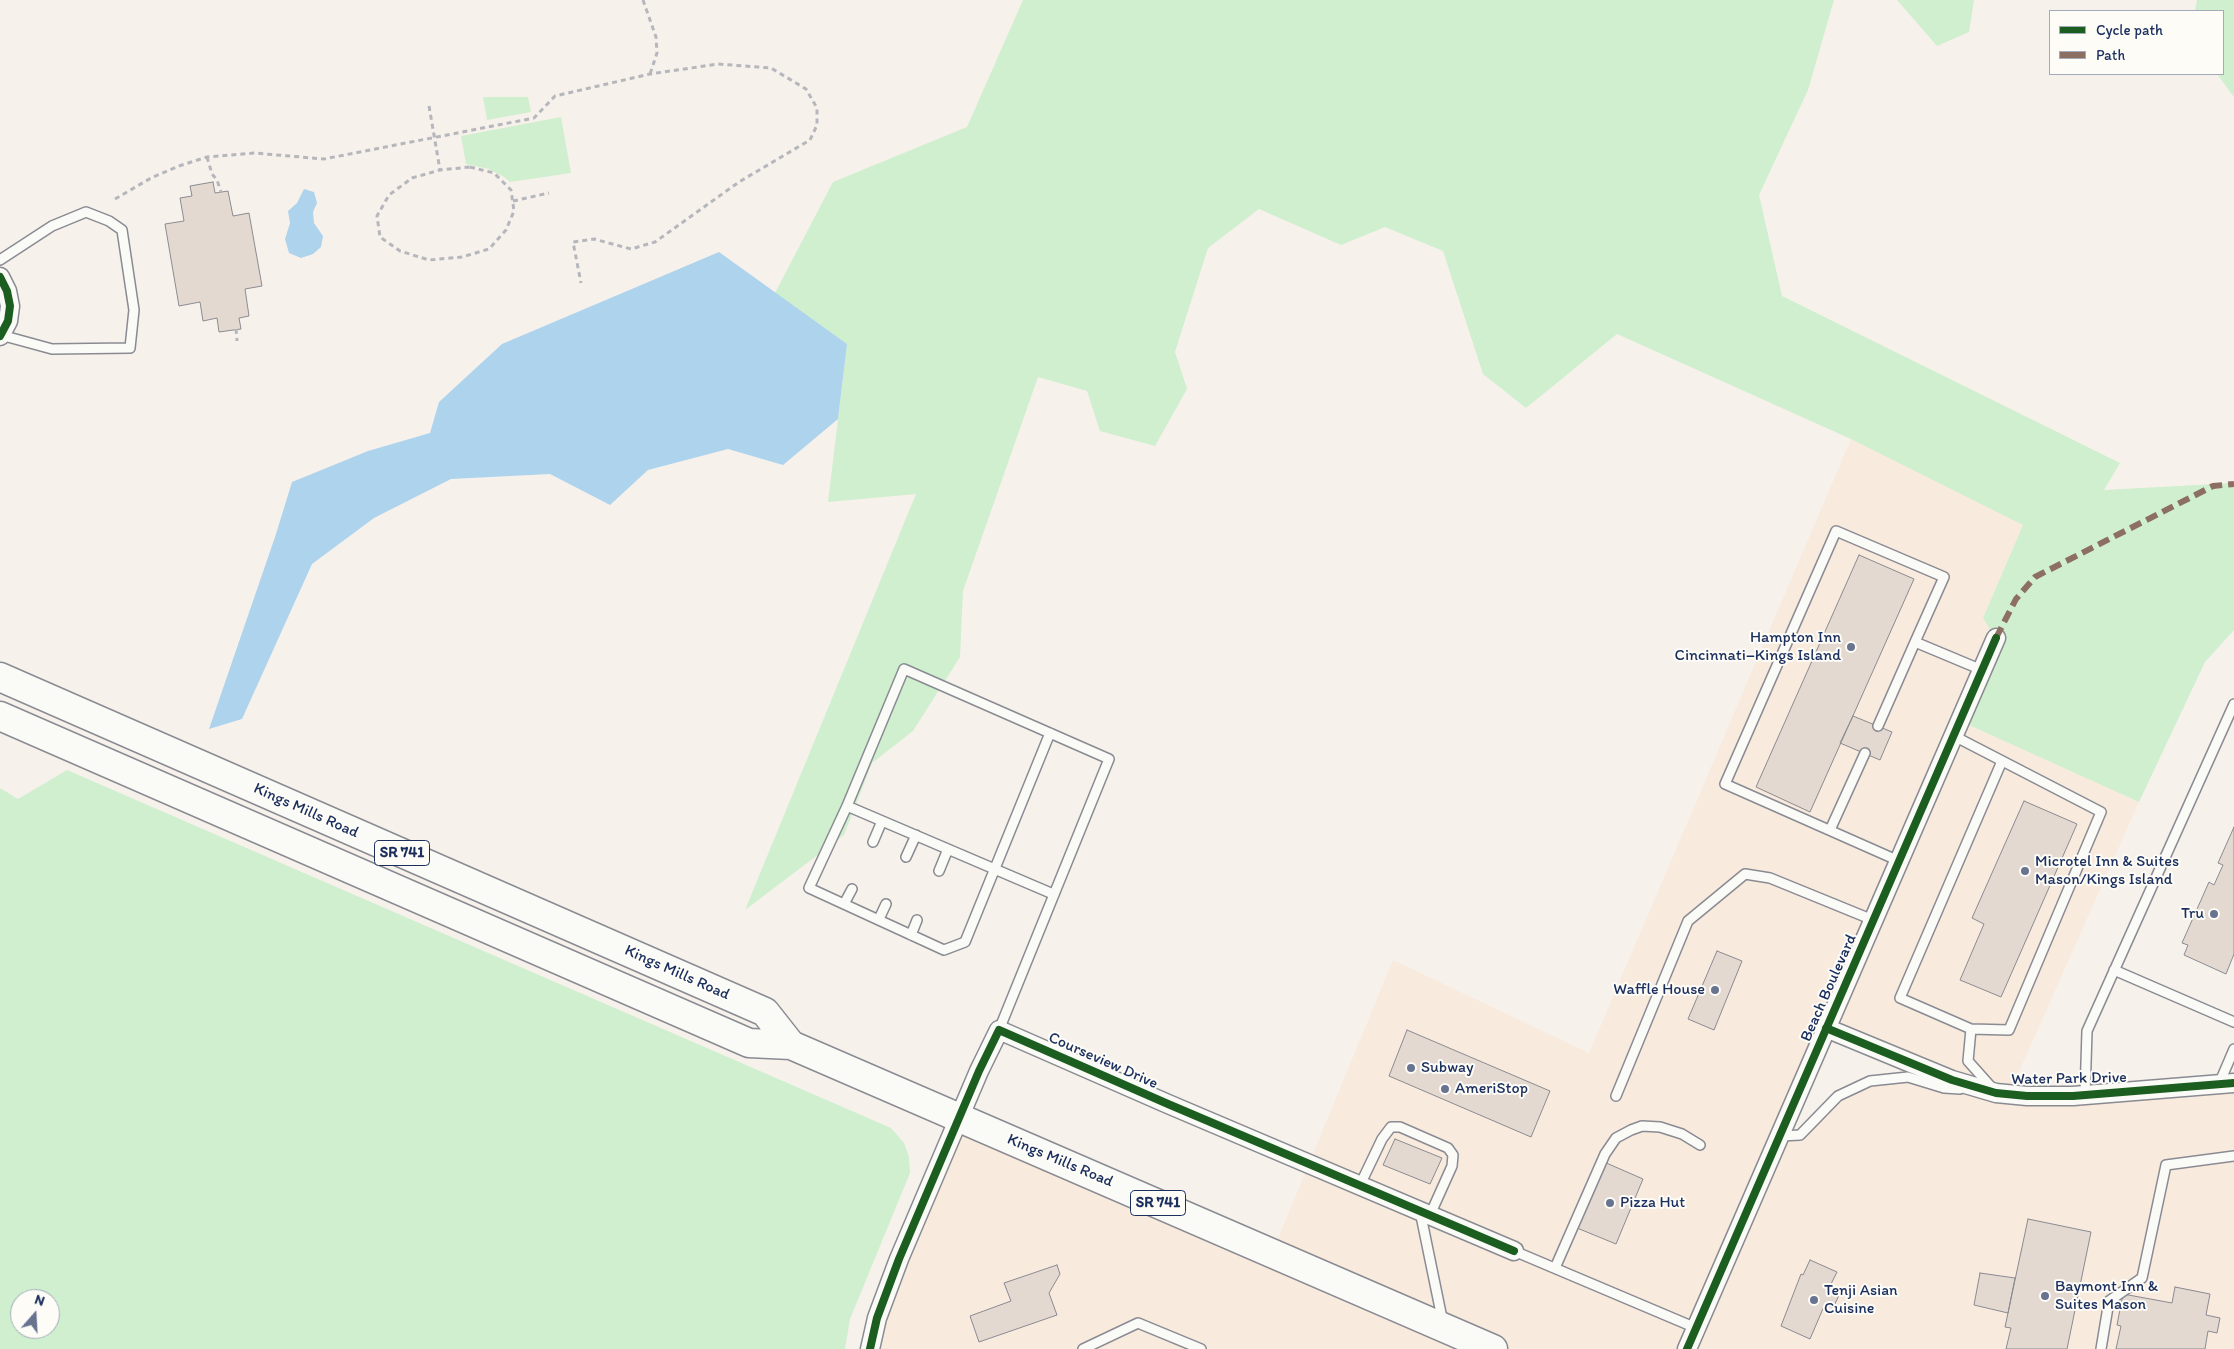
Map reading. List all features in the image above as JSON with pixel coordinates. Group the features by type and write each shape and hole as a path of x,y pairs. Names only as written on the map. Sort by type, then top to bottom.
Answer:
{"main road":[{"name":"Kings Mills Road","path":"0,677 765,1012 791,1045"},
{"name":"Kings Mills Road","path":"0,716 748,1044 791,1045 1493,1349"}],"street":[{"path":"0,277 7,291 10,306 8,321 1,336"},
{"name":"Beach Boulevard","path":"1687,1349 1996,638"},
{"name":"Water Park Drive","path":"1826,1028 1952,1080 1996,1092 2027,1096 2085,1095 2227,1083"},
{"path":"870,1349 877,1318 899,1259 1000,1030"},
{"name":"Courseview Drive","path":"1000,1030 1514,1251"}],"lane":[{"path":"0,260 52,226 86,212 109,221 122,230 134,310 130,348 52,349 1,336"},
{"path":"1878,726 1944,577 1836,531 1725,784 1899,861"},
{"path":"1916,642 1982,670"},
{"path":"1000,1030 1108,759 1050,733 904,669 847,806 809,888 944,950 965,942 1050,733"},
{"path":"2085,1095 2087,1031 2234,704"},
{"path":"1954,736 2101,812 2009,1030 1971,1029 1900,998 2002,761"},
{"path":"1830,830 1865,753"},
{"path":"847,806 1053,894"},
{"path":"873,842 882,821"},
{"path":"906,857 916,835"},
{"path":"939,871 948,850"},
{"path":"1616,1096 1688,922 1745,874 1770,878 1873,920"},
{"path":"844,904 852,890"},
{"path":"879,919 886,904"},
{"path":"911,935 917,920"},
{"path":"2114,970 2234,1022"},
{"path":"1971,1029 1968,1061 1996,1092"},
{"path":"2227,1083 2234,1049"},
{"path":"1780,1136 1800,1135 1838,1096 1870,1081 1908,1077 1944,1088 1996,1092"},
{"path":"1555,1268 1605,1154 1616,1138 1642,1126 1660,1126 1682,1134 1700,1145"},
{"path":"1360,1185 1382,1139 1391,1127 1400,1127 1448,1148 1452,1155 1452,1166 1425,1213 1444,1328"},
{"path":"2101,1349 2110,1301 2142,1278 2166,1164 2234,1156"},
{"path":"1514,1251 1696,1328"},
{"path":"1084,1349 1138,1323 1201,1349"}],"path":[{"path":"643,0 656,37 657,53 650,74"},
{"path":"115,199 151,178 179,166 208,157 254,153 324,159 534,118 555,96 650,74 718,64 771,68 806,89 817,108 817,125 810,140 739,182 655,242 631,249 594,239 573,242 581,283"},
{"path":"429,106 440,170"},
{"path":"208,157 212,174 217,180 221,192"},
{"path":"470,167 494,173 511,190 514,211 506,230 489,249 462,257 429,260 400,251 380,237 378,216 389,195 412,178 440,170 470,167"},
{"path":"513,201 549,193"},
{"path":"236,329 237,341"}],"shaded area":[{"path":"1851,439 2023,525 1983,618 1996,638 1960,721 2139,802 2009,1094 2234,1083 2234,1349 870,1349 960,1117 1272,1253 1393,960 1589,1053","holes":["1826,1028 1944,1088 1908,1077 1870,1081 1838,1096 1800,1135 1780,1136"]}],"green space":[{"path":"1023,0 1834,0 1808,90 1759,195 1782,296 2120,463 2104,490 2234,483 2234,630 2205,662 2139,802 1960,721 1996,639 1983,618 2023,525 1851,439 1617,334 1526,408 1483,374 1443,251 1385,227 1341,245 1259,209 1208,248 1175,352 1187,389 1155,446 1100,431 1087,391 1038,377 963,591 960,657 913,731 872,763 844,835 745,910 916,494 828,502 847,344 775,293 833,182 967,127"},
{"path":"1897,0 1974,0 1969,32 1937,46"},
{"path":"2197,0 2234,0 2234,97 2218,75 2224,75 2224,10 2195,10"},
{"path":"483,97 528,97 531,112 487,120"},
{"path":"561,117 571,173 510,182 489,169 466,164 461,136"},
{"path":"67,770 891,1128 904,1143 909,1157 910,1173 850,1319 845,1349 0,1349 0,788 18,799"}],"water":[{"path":"304,189 314,192 317,203 313,212 314,223 323,236 321,247 313,254 301,258 289,253 285,239 290,223 288,211 297,203"},
{"path":"719,252 847,344 838,419 783,465 728,449 648,470 610,505 550,474 451,479 374,518 312,564 242,719 209,729 292,482 368,451 430,433 439,402 502,344"}],"building":[{"path":"213,182 215,193 228,191 233,216 249,213 262,286 245,289 249,316 239,318 241,329 219,332 217,318 203,321 200,302 179,306 165,224 184,221 180,198 192,196 190,186"},
{"name":"Hampton Inn Cincinnati–Kings Island","path":"1859,555 1914,579 1810,812 1756,787"},
{"path":"1853,716 1892,732 1880,760 1840,743"},
{"name":"Microtel Inn & Suites Mason/Kings Island","path":"2024,801 2077,824 2001,997 1960,980 1984,924 1972,918"},
{"name":"Tru","path":"2234,827 2234,954 2226,974 2184,955 2188,945 2182,943 2209,882 2214,885 2223,865 2218,863"},
{"name":"Waffle House","path":"1717,951 1742,961 1714,1030 1688,1019"},
{"path":"1407,1030 1550,1091 1531,1137 1389,1076"},
{"path":"1395,1139 1442,1158 1430,1184 1383,1165"},
{"name":"Pizza Hut","path":"1604,1162 1643,1179 1616,1244 1577,1228"},
{"name":"Baymont Inn & Suites Mason","path":"2028,1219 2091,1232 2067,1349 2006,1349 2011,1328 2005,1327"},
{"name":"Tenji Asian Cuisine","path":"1810,1260 1837,1272 1830,1286 1841,1291 1833,1308 1825,1304 1810,1339 1781,1326 1801,1274 1803,1275"},
{"path":"1057,1265 1060,1274 1049,1293 1057,1315 979,1342 970,1316 1011,1301 1004,1283"},
{"path":"1980,1273 2015,1278 2008,1313 1974,1305"},
{"path":"2175,1287 2210,1294 2206,1315 2220,1318 2217,1333 2208,1331 2205,1349 2116,1349 2121,1326 2117,1325 2123,1294 2172,1303"}],"marked path":[{"path":"1996,638 2016,599 2035,577 2213,486 2234,484"}],"cycle path":[{"path":"0,277 7,291 10,306 8,321 0,336"},
{"path":"1687,1349 1996,638"},
{"path":"1826,1028 1952,1080 1996,1093 2027,1096 2073,1096 2234,1083"},
{"path":"870,1349 877,1318 899,1259 979,1071 999,1030 1514,1251"}],"place":[{"name":"Hampton Inn Cincinnati–Kings Island","path":"1851,647"},
{"name":"Microtel Inn & Suites Mason/Kings Island","path":"2025,871"},
{"name":"Tru","path":"2214,914"},
{"name":"Waffle House","path":"1715,990"},
{"name":"Subway","path":"1411,1068"},
{"name":"AmeriStop","path":"1445,1089"},
{"name":"Pizza Hut","path":"1610,1203"},
{"name":"Baymont Inn & Suites Mason","path":"2045,1296"},
{"name":"Tenji Asian Cuisine","path":"1814,1300"}]}
